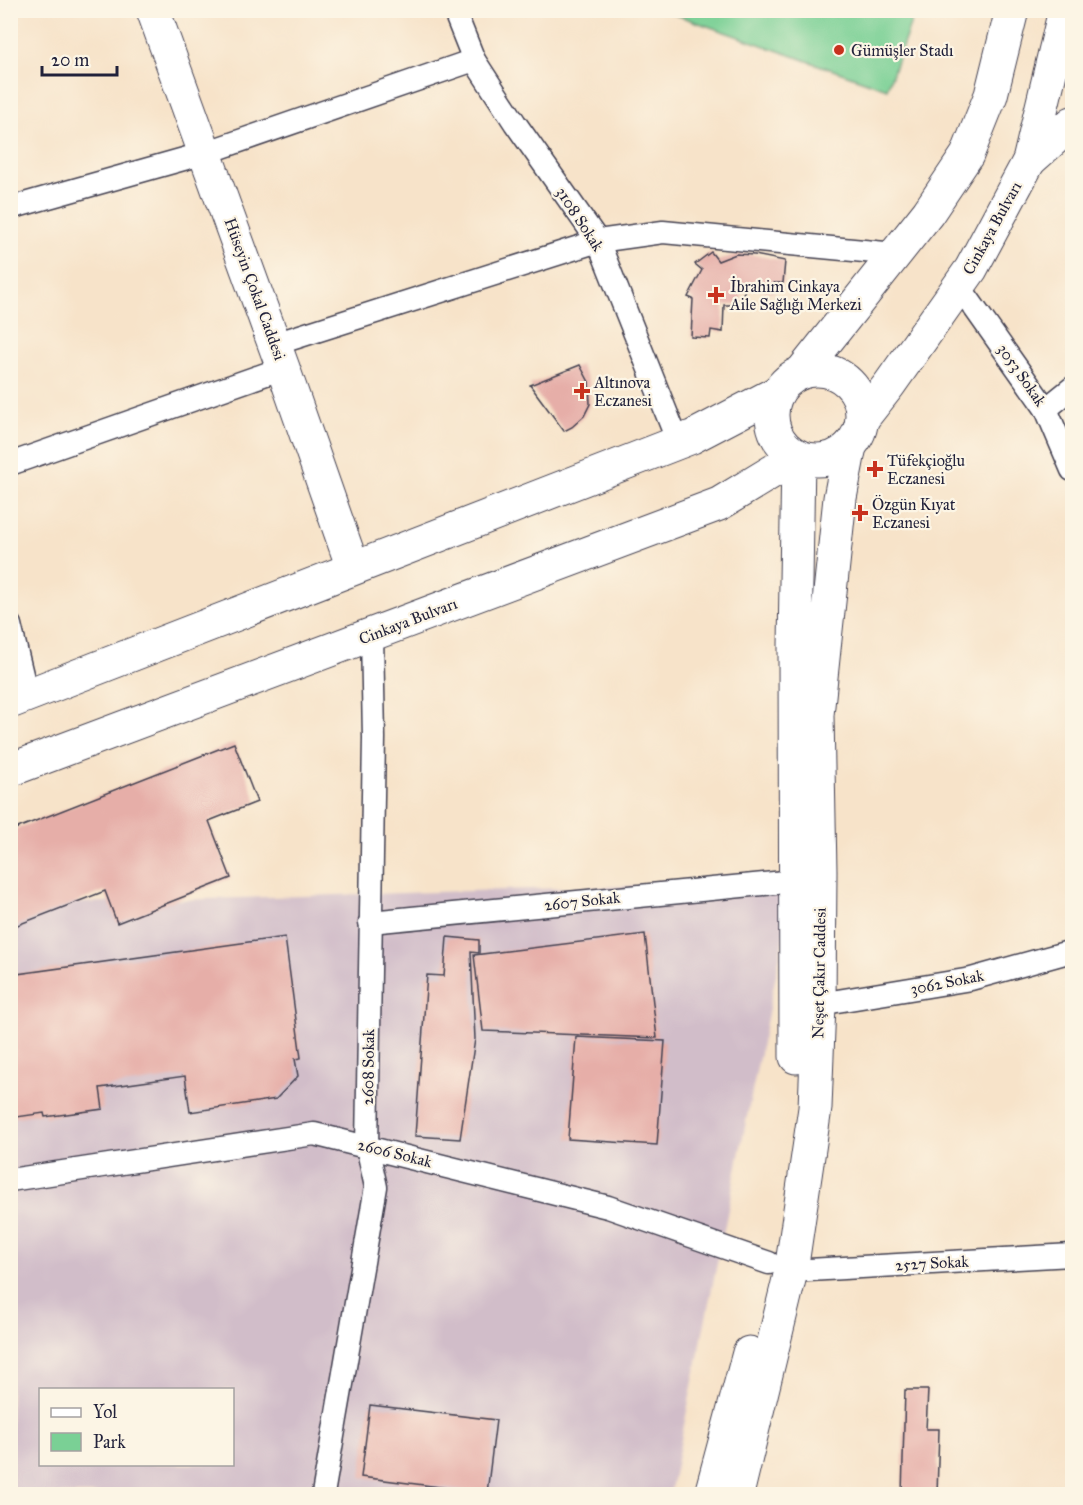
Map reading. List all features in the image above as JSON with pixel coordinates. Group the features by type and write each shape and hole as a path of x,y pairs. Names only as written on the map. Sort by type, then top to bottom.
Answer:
{"main road":[{"name":"Hüseyin Çokal Caddesi","path":"153,10 279,356 353,568"},
{"path":"19,699 678,442 790,382 816,369 831,371 844,378 855,389 861,403 857,432 839,455 826,460 812,460 798,456 787,449 779,440 774,428 773,403 790,382 896,254 928,213 967,155 991,95 1012,10"},
{"name":"Cinkaya Bulvarı","path":"857,432 971,269 1029,161 1065,10"},
{"path":"1029,161 1072,123"},
{"name":"Neşet Çakır Caddesi","path":"738,1494 780,1268 815,1108 819,1004 820,871 817,715 840,498 857,432"},
{"name":"Cinkaya Bulvarı","path":"10,770 719,504 798,456"},
{"name":"Neşet Çakır Caddesi","path":"711,1494 759,1315 780,1268 779,1221 789,1158 796,1075 798,456"}],"street":[{"name":"3108 Sokak","path":"454,10 474,60 598,241 678,442"},
{"path":"10,208 205,153 474,60"},
{"path":"10,464 279,356 598,241 663,232 896,254"},
{"name":"3053 Sokak","path":"959,286 1046,409 1072,470"},
{"path":"1046,409 1072,388"},
{"path":"10,625 19,699"},
{"name":"2608 Sokak","path":"323,1494 376,1187 367,1146 374,738 372,635"},
{"name":"2607 Sokak","path":"370,922 795,881"},
{"name":"3062 Sokak","path":"819,1004 971,979 1072,951"},
{"name":"2606 Sokak","path":"10,1180 314,1134 608,1207 780,1268"},
{"name":"2527 Sokak","path":"780,1268 1072,1255"}],"shaded area":[{"path":"795,881 670,1494 11,1494 10,905"}],"green space":[{"name":"Gümüşler Stadı","path":"665,11 915,11 887,89"}],"building":[{"name":"İbrahim Cinkaya Aile Sağlığı Merkezi","path":"711,252 718,261 736,254 785,261 783,283 774,283 774,292 746,288 734,305 724,305 723,332 711,330 710,338 691,337 693,299 688,297 702,270 695,264"},
{"path":"580,365 589,382 590,404 584,416 564,431 530,385"},
{"path":"234,743 257,802 209,821 231,878 117,923 105,891 10,928 10,831"},
{"path":"645,934 657,1038 483,1031 474,955"},
{"path":"285,937 301,1058 295,1059 298,1076 276,1099 190,1112 185,1076 100,1088 103,1109 45,1117 44,1113 10,1118 10,975"},
{"path":"447,937 479,940 479,953 471,952 475,1039 460,1139 415,1136 427,975 444,976"},
{"path":"576,1037 665,1041 657,1145 568,1139"},
{"path":"905,1390 928,1390 926,1429 939,1429 937,1494 902,1494"},
{"path":"370,1405 496,1420 487,1493 361,1477"}],"place":[{"name":"Gümüşler Stadı","path":"839,50"},
{"name":"İbrahim Cinkaya Aile Sağlığı Merkezi","path":"716,295"},
{"name":"Altınova Eczanesi","path":"582,391"},
{"name":"Tüfekçioğlu Eczanesi","path":"875,469"},
{"name":"Özgün Kıyat Eczanesi","path":"860,513"}]}
